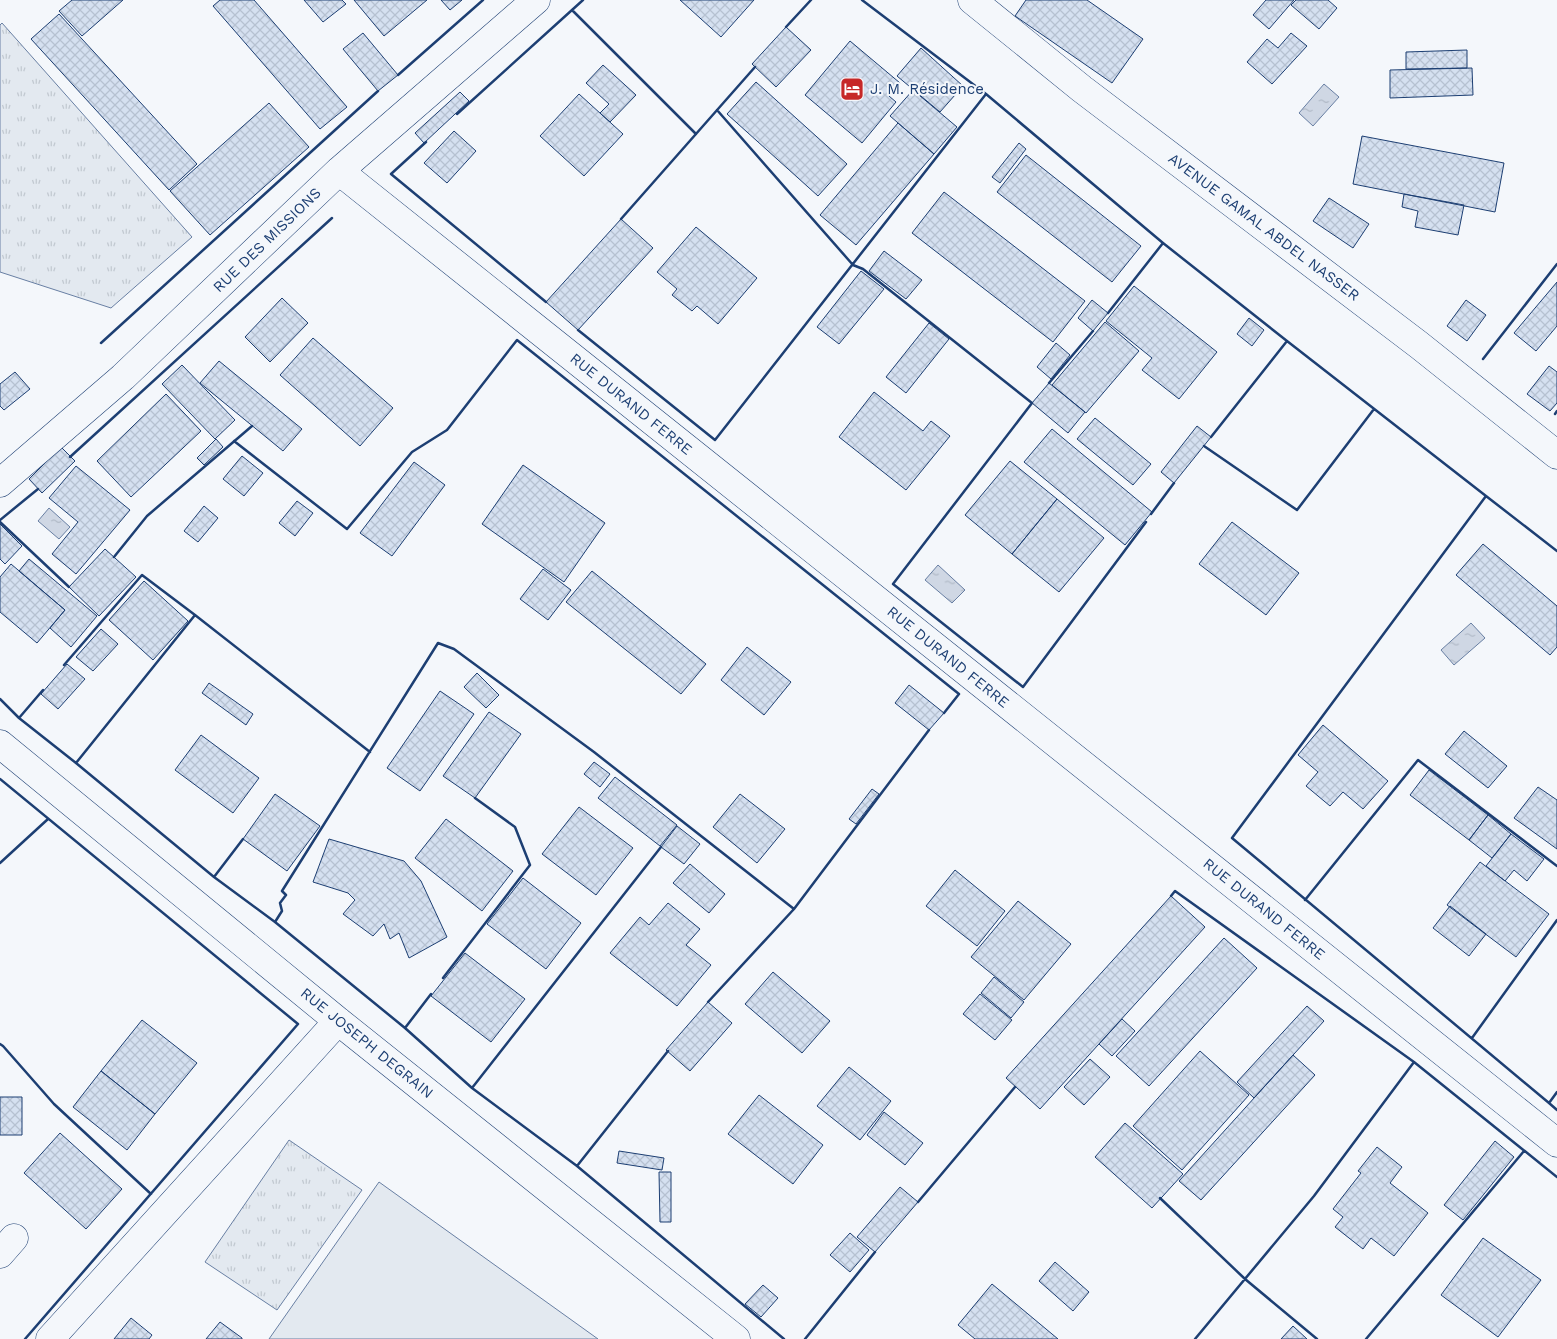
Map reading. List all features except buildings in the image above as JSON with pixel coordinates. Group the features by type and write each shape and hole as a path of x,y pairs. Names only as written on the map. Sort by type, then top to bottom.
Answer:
{"street":[{"name":"RUE DES MISSIONS","path":"0,483 123,377 339,171 536,0"},
{"name":"AVENUE GAMAL ABDEL NASSER","path":"972,0 1082,89 1419,345 1557,455"},
{"name":"RUE DURAND FERRE","path":"339,171 1557,1143"},
{"name":"RUE JOSEPH DEGRAIN","path":"0,744 338,1021 736,1339"},
{"path":"50,1339 338,1021"}],"green space":[{"path":"2,23 192,237 111,308 0,272 0,25"},
{"path":"289,1140 362,1190 277,1310 205,1262"},
{"path":"379,1182 598,1339 269,1339"}],"water":[{"path":"1324,84 1339,97 1313,126 1299,113"},
{"path":"49,508 70,527 59,539 38,521"},
{"path":"938,565 965,590 952,603 925,580"},
{"path":"1471,623 1485,638 1454,665 1441,650"}],"wall":[{"path":"398,75 483,0"},
{"path":"583,0 572,10 696,134"},
{"path":"786,27 811,0"},
{"path":"862,0 986,94"},
{"path":"457,114 572,10"},
{"path":"621,219 755,67"},
{"path":"101,343 378,91"},
{"path":"578,330 715,440 986,94 1163,243"},
{"path":"717,110 853,265 863,269 1032,403 893,584 1023,687 1146,522"},
{"path":"426,142 391,174 546,302"},
{"path":"70,457 332,218"},
{"path":"1108,313 1163,243 1287,341 1211,437"},
{"path":"1483,359 1557,264"},
{"path":"1049,383 1093,331"},
{"path":"234,441 347,529 412,452 447,430 517,340 959,694 944,713"},
{"path":"1287,341 1486,496"},
{"path":"1204,446 1297,510 1374,409"},
{"path":"114,557 147,516 252,426"},
{"path":"1151,514 1174,483"},
{"path":"0,520 38,489"},
{"path":"1549,1103 1232,838 1486,496 1557,551"},
{"path":"0,522 69,587"},
{"path":"64,665 142,575 195,615"},
{"path":"214,877 76,763 195,615 370,752"},
{"path":"243,839 214,877 275,922 282,911 280,903 286,895 282,891 438,643 454,649 594,752 794,909"},
{"path":"43,690 19,718 76,763"},
{"path":"0,699 19,718"},
{"path":"708,1002 794,909 929,730"},
{"path":"1305,900 1418,760 1557,866"},
{"path":"0,779 298,1024 25,1339"},
{"path":"443,978 530,865 515,827 475,798"},
{"path":"0,863 48,819"},
{"path":"472,1088 661,847"},
{"path":"1171,896 1175,891 1414,1062 1314,1196 1195,1339"},
{"path":"1472,1038 1557,920"},
{"path":"275,922 405,1028 472,1088 577,1166 784,1339"},
{"path":"405,1028 431,994"},
{"path":"0,1044 54,1104 151,1194"},
{"path":"577,1166 668,1051"},
{"path":"1414,1062 1557,1177"},
{"path":"918,1202 1015,1087"},
{"path":"1557,1092 1549,1103 1557,1110"},
{"path":"1366,1339 1524,1151"},
{"path":"1160,1198 1245,1279 1317,1339"},
{"path":"805,1339 875,1252"}],"place":[{"name":"J. M. Résidence","path":"852,89"}]}
